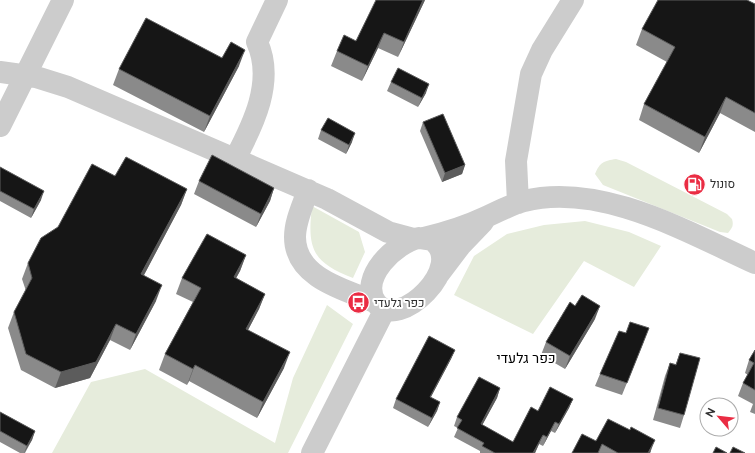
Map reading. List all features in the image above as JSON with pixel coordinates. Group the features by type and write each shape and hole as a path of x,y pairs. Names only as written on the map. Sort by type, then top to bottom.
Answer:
{"street":[{"path":"0,126 63,0"},
{"path":"235,159 250,129 262,91 263,59 257,42 277,0"},
{"path":"518,203 516,161 531,74 542,50 573,0"},
{"path":"0,72 26,75 68,87 308,190 397,236 419,238 436,243 441,250 441,265 435,281"},
{"path":"308,190 296,226 296,249 301,260 310,271 324,281 380,306 400,309 421,297 435,281 460,246 492,214"},
{"path":"379,267 392,251 419,238 456,229 518,203 541,198 559,197 598,201 619,206 663,222 755,263"},
{"path":"366,220 375,233 380,246 379,267 373,283 372,293 380,306"},
{"path":"312,453 380,306"}],"green space":[{"path":"616,159 626,162 727,214 732,219 732,228 728,233 720,232 603,185 595,174 597,170 608,160"},
{"path":"312,206 359,232 365,252 353,278 329,266 321,260 315,252 311,233"},
{"path":"585,221 629,232 661,246 634,287 584,261 533,334 454,295 474,256 507,234 544,225"},
{"path":"327,305 353,324 288,453 52,453 91,382 145,369 275,443 293,378"}],"building":[{"path":"376,0 423,0 404,42 384,33 368,66 337,51 344,35 356,41"},
{"path":"658,0 747,0 755,4 755,113 726,97 705,137 644,104 675,47 642,29"},
{"path":"146,18 222,58 231,42 245,50 210,116 119,69"},
{"path":"398,68 429,84 422,98 391,82"},
{"path":"443,114 465,165 445,173 423,122"},
{"path":"328,118 355,133 349,145 321,130"},
{"path":"212,155 274,188 261,214 199,181"},
{"path":"126,157 187,189 141,274 162,285 136,334 116,324 96,362 61,372 26,354 14,312 32,278 28,263 41,238 58,227 92,164 115,176"},
{"path":"0,167 44,191 34,209 0,191"},
{"path":"207,234 246,255 234,277 265,294 246,329 290,352 263,402 195,365 193,369 165,354 201,288 182,278"},
{"path":"582,295 600,306 570,356 546,342 570,302 575,306"},
{"path":"630,322 649,328 627,383 600,374 619,331 626,333"},
{"path":"429,336 455,350 430,397 440,402 432,418 396,399"},
{"path":"755,350 755,390 743,383 754,363 749,360"},
{"path":"680,353 700,358 684,415 658,408 670,363 676,365"},
{"path":"479,377 500,388 481,424 513,442 531,407 538,411 550,387 573,399 559,424 555,422 547,437 543,435 533,453 495,453 482,446 484,443 457,428 462,420 457,417"},
{"path":"0,412 35,431 27,446 0,431"},
{"path":"608,419 630,430 631,427 655,440 648,453 618,453 602,444 598,453 572,453 582,434 596,441"},
{"path":"716,447 727,453 713,453"},
{"path":"733,447 745,453 730,453"}],"place":[{"name":"סונול","path":"694,184"},
{"name":"כפר גלעדי","path":"359,303"}],"district":[{"name":"כפר גלעדי","path":"526,358"}]}
